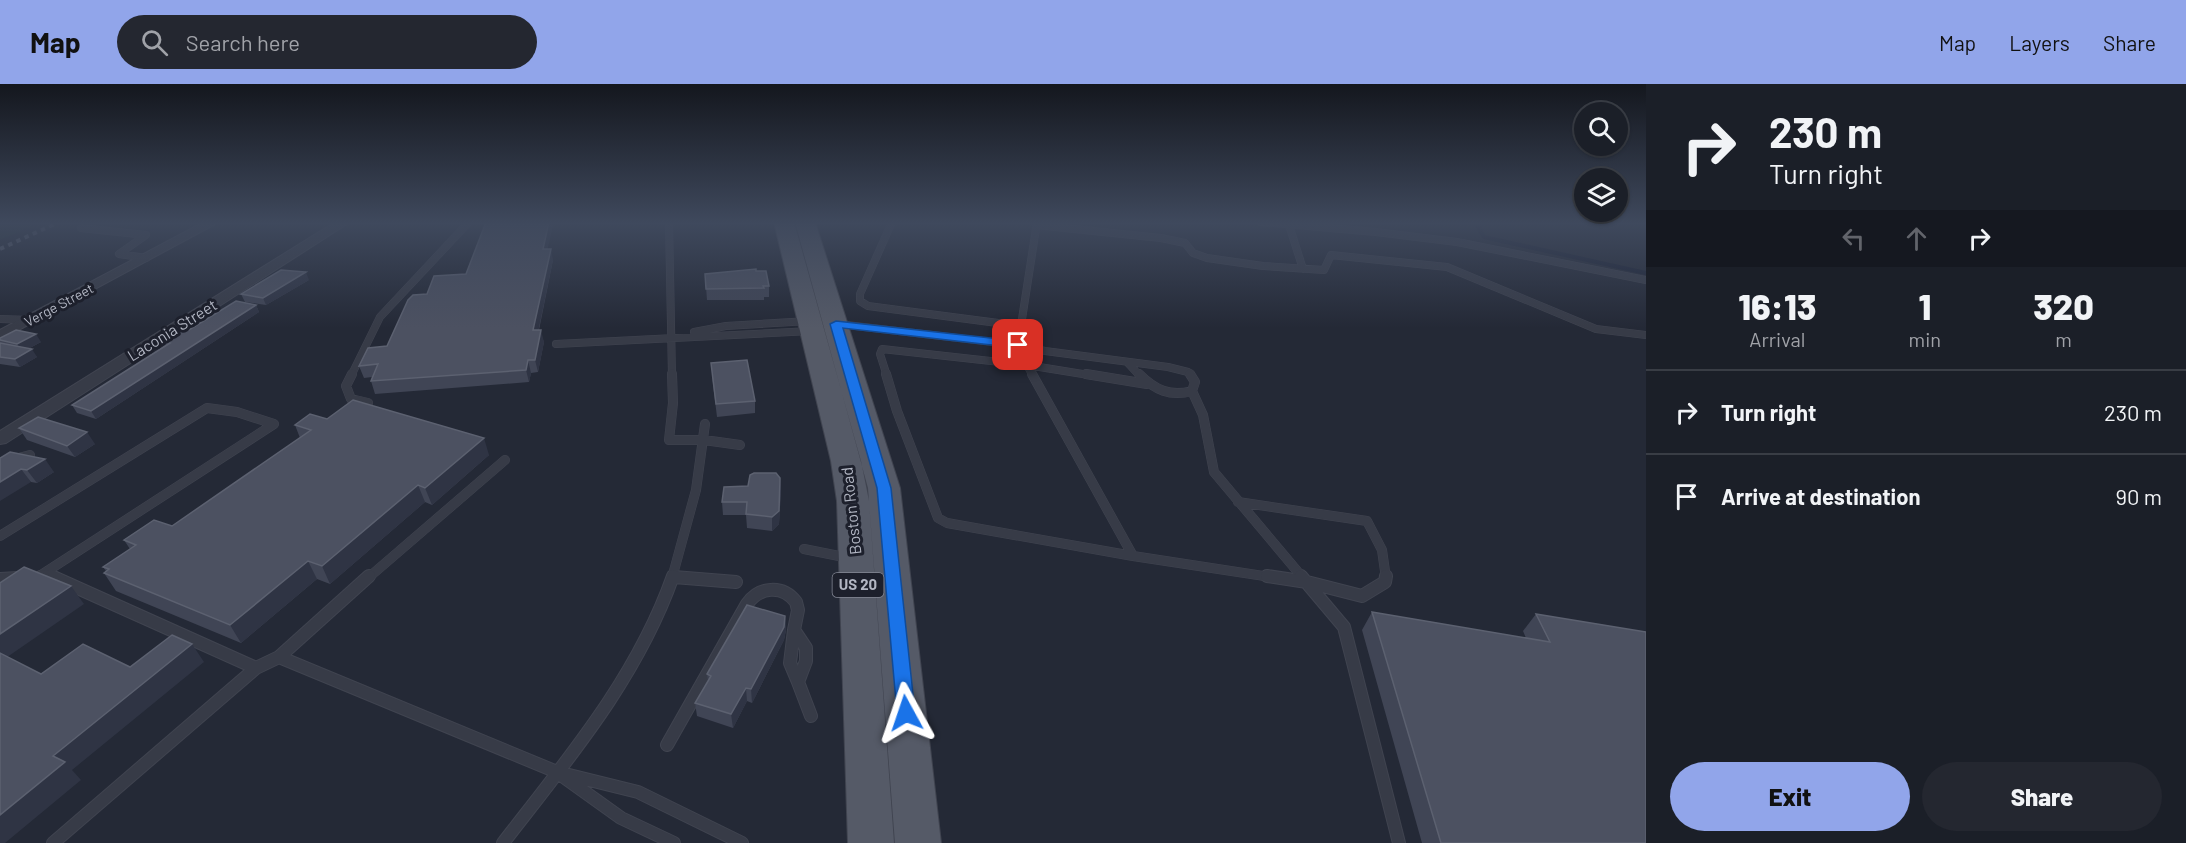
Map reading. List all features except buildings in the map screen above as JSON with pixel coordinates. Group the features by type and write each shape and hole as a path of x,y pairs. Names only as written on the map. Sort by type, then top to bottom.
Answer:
{"main road":[{"name":"Boston Road","path":"798,257 879,468 887,509 918,843"},
{"name":"Boston Road","path":"812,257 850,481 857,560 871,843"}],"street":[{"name":"Laconia Street","path":"0,439 288,257"},
{"name":"Verge Street","path":"0,336 146,258"}],"lane":[{"path":"368,403 351,399 346,386 380,317 436,257"},
{"path":"670,257 673,403 669,440 704,440 740,445"},
{"path":"876,257 860,294 860,301 868,306 1021,326"},
{"path":"1031,257 1018,345 1133,556"},
{"path":"1205,257 1324,270 1330,257"},
{"path":"1299,257 1303,269"},
{"path":"1354,257 1447,267 1596,329 1646,335"},
{"path":"1539,257 1646,280"},
{"path":"0,319 30,320"},
{"path":"556,344 671,336 726,336 825,326 1018,345 1168,367 1188,372 1195,382 1192,391 1203,415 1214,472 1344,627 1399,843"},
{"path":"1192,391 1181,395 1163,392 1147,384 1027,365 882,349 880,354 897,411 938,518 947,523 1133,556 1307,582 1362,596 1385,582 1387,574 1374,532 1366,521 1238,502"},
{"path":"1127,362 1147,384"},
{"path":"0,536 207,408 237,412 274,424 38,577"},
{"path":"503,843 593,726 625,678 650,632 674,577 702,467 705,424"},
{"path":"0,463 30,455"},
{"path":"53,843 256,668 279,657 424,527 505,460"},
{"path":"804,549 857,560"},
{"path":"0,579 51,576 256,668"},
{"path":"674,577 736,582"},
{"path":"667,745 752,598 759,592 772,590 784,592 794,598 798,606 788,661 811,716"},
{"path":"794,630 805,639 807,648 804,668 798,682"},
{"path":"279,657 557,772 638,792 742,843"},
{"path":"557,772 621,818 674,843"}],"waterway":[{"path":"1576,257 1646,273"}],"route":[{"path":"906,713 884,488 836,324 1018,345"}]}
